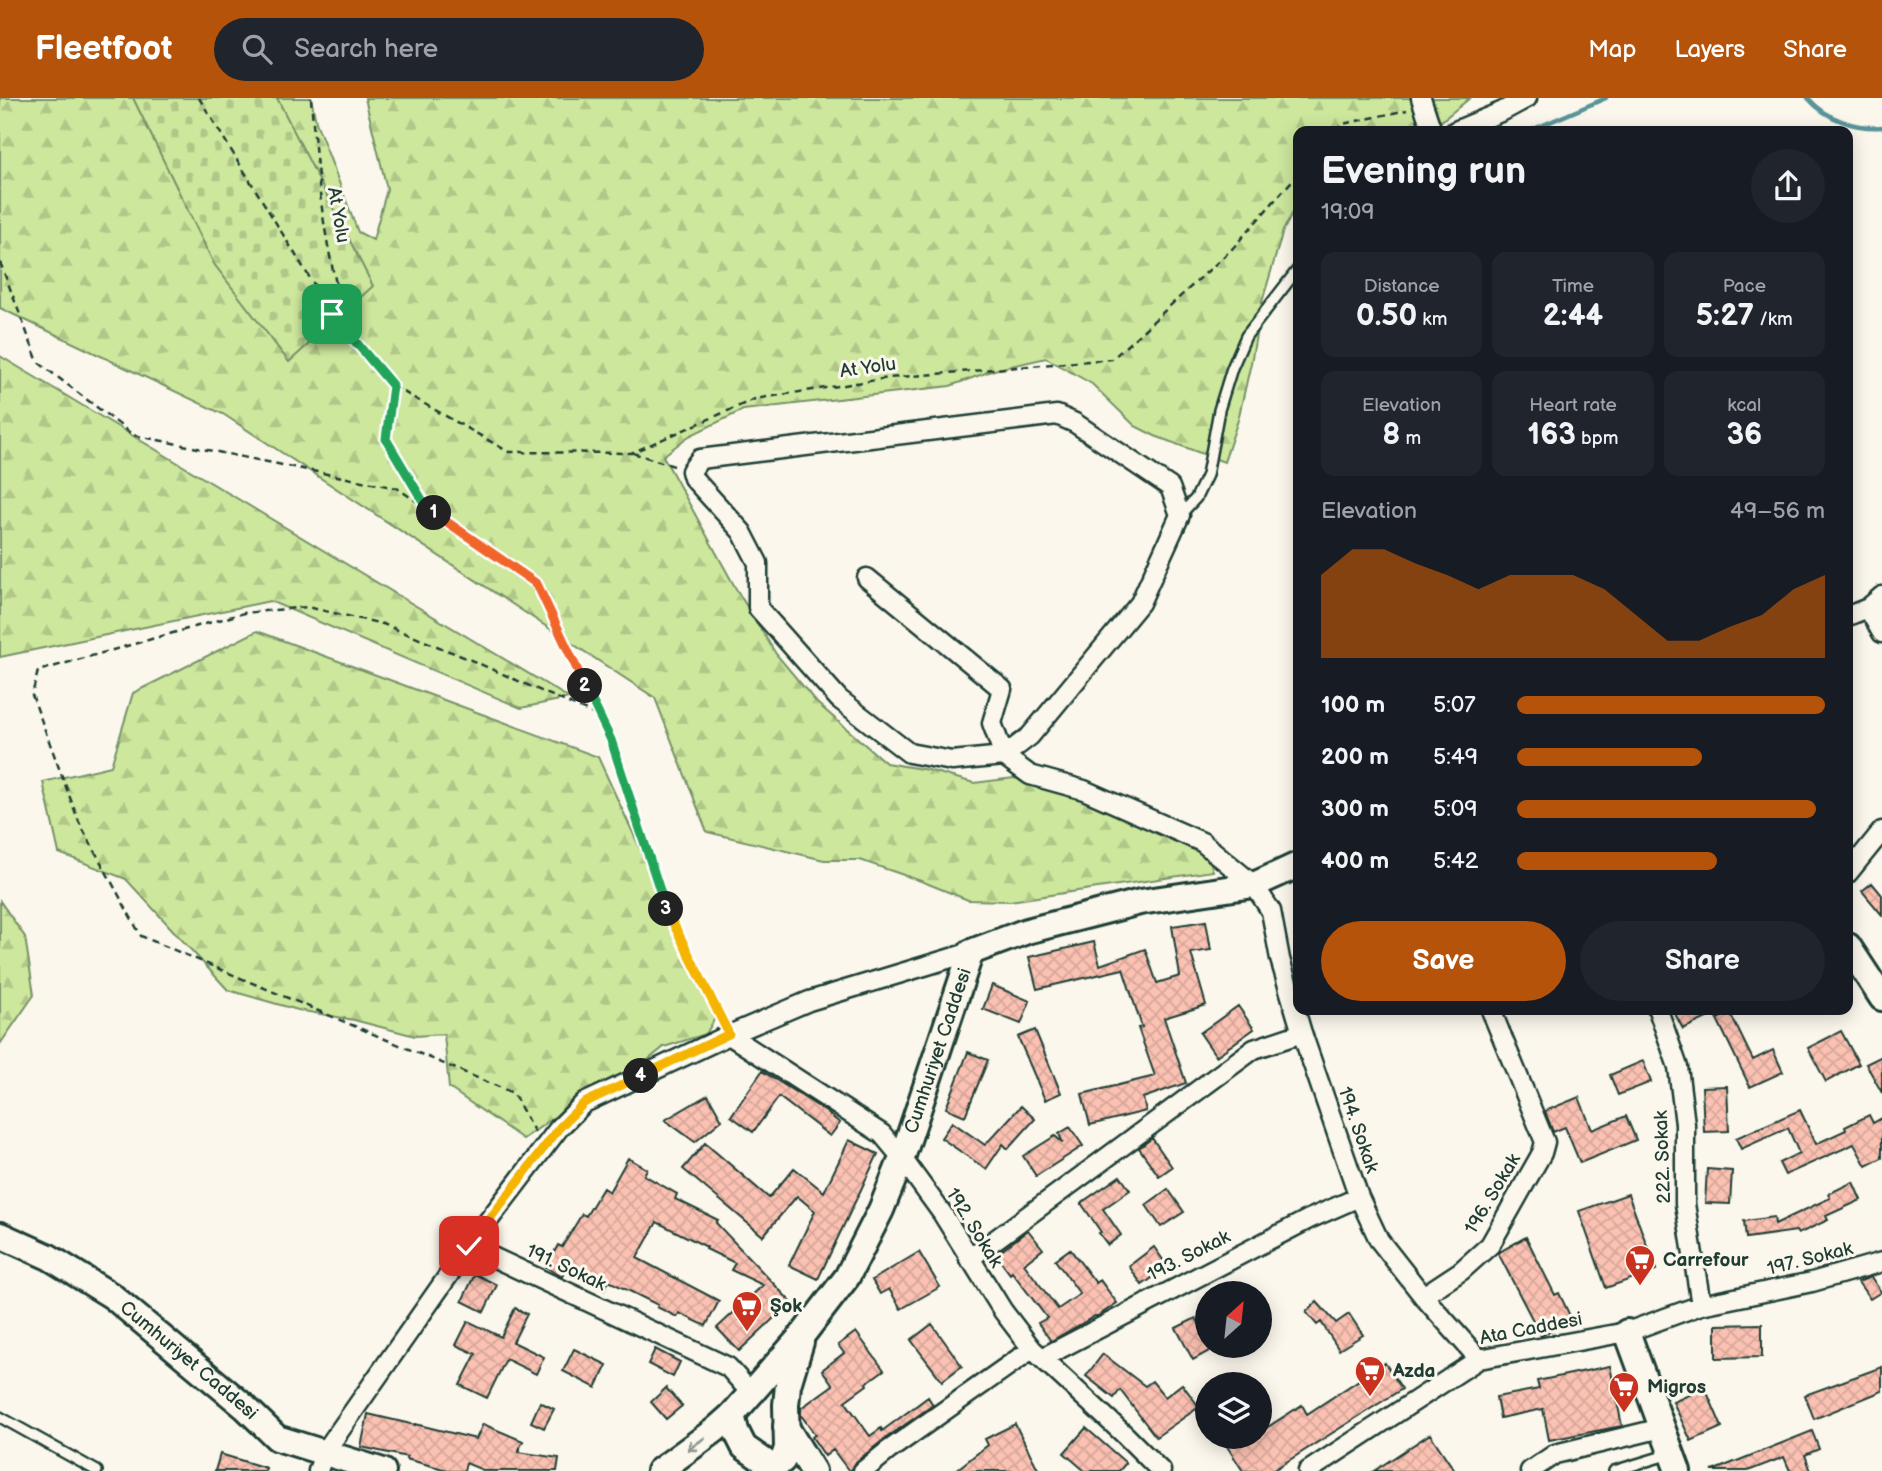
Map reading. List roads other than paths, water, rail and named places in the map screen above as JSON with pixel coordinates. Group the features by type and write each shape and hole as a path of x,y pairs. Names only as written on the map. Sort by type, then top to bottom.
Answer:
{"street":[{"path":"1467,126 1527,98"},
{"path":"1422,102 1430,126"},
{"path":"1057,415 1075,424 1170,488 1180,515 1140,603 1030,736 1004,756 952,761 909,752 839,699 758,608 758,563 742,532 693,478 691,471 700,458 1057,415"},
{"path":"867,578 1002,689 992,723 1004,756"},
{"path":"1853,613 1875,602 1882,633"},
{"name":"194. Sokak","path":"1004,756 1030,775 1084,790 1202,842 1254,885 1271,911 1280,959 1293,1003"},
{"path":"1853,867 1882,831"},
{"name":"Cumhuriyet Caddesi","path":"659,1471 732,1415 804,1333 847,1278 881,1210 902,1158 971,952 1027,931 1140,902 1254,885 1293,866"},
{"path":"321,1462 469,1246 559,1128 584,1103 729,1034 809,1001 971,952"},
{"path":"1853,954 1882,999"},
{"name":"194. Sokak","path":"1297,1015 1359,1197 1379,1240 1423,1296 1479,1359"},
{"name":"196. Sokak","path":"1423,1296 1461,1271 1490,1245 1542,1153 1545,1142 1493,1015"},
{"name":"222. Sokak","path":"1660,1015 1678,1067 1685,1124 1685,1204 1701,1305"},
{"path":"969,1259 1254,1049 1302,1033"},
{"name":"192. Sokak","path":"729,1034 882,1134 942,1213 1003,1311 1037,1353 1161,1471"},
{"name":"193. Sokak","path":"863,1471 889,1450 1037,1353 1359,1197"},
{"name":"Cumhuriyet Caddesi","path":"0,1235 49,1257 112,1296 245,1406 277,1437 321,1462 383,1471"},
{"name":"191. Sokak","path":"469,1246 729,1367 752,1394"},
{"name":"197. Sokak","path":"1627,1332 1701,1305 1812,1282 1882,1262"},
{"path":"1627,1332 1675,1462"},
{"name":"Ata Caddesi","path":"1308,1471 1479,1359 1627,1332"},
{"path":"766,1470 783,1460 787,1448 788,1385 804,1333"},
{"path":"752,1394 765,1400 778,1412 812,1471"},
{"path":"732,1415 744,1447 766,1470 812,1471"},
{"path":"1539,1468 1555,1454 1662,1428"}],"lane":[{"path":"1180,515 1196,498 1207,475 1223,400 1232,368 1246,336 1293,275"},
{"path":"0,1417 97,1471"},
{"path":"1614,1471 1675,1462"}],"waterway":[{"path":"1541,126 1606,98"},
{"path":"1808,98 1823,112 1842,121 1882,127"}],"place":[{"name":"Carrefour","path":"1640,1287"},
{"name":"Şok","path":"747,1333"},
{"name":"Azda","path":"1370,1398"},
{"name":"Migros","path":"1624,1414"}]}
